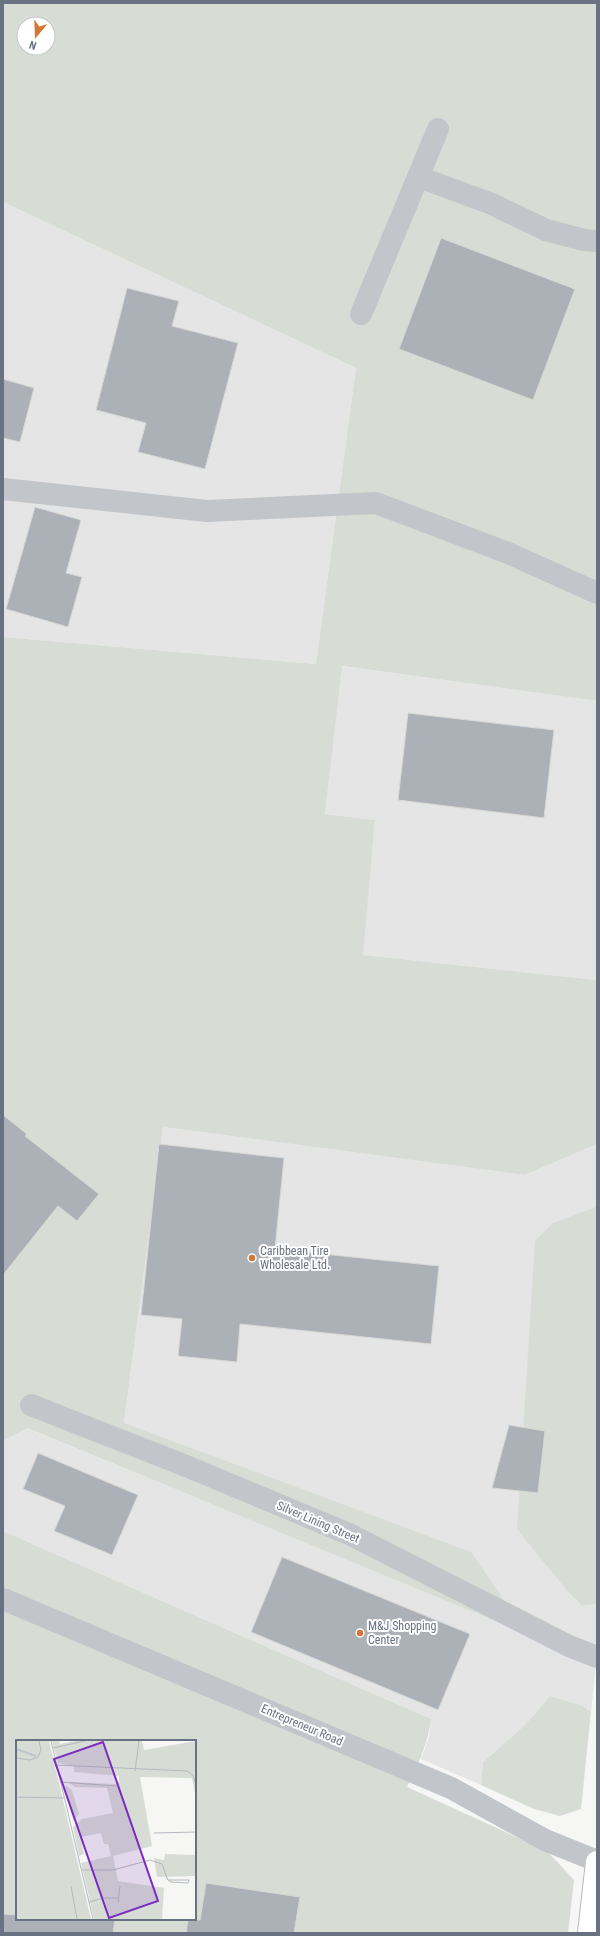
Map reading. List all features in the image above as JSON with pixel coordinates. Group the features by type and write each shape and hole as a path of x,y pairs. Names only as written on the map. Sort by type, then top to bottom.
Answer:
{"main road":[{"path":"589,1933 597,1861"}],"street":[{"path":"361,314 438,130"},
{"path":"419,177 492,204 546,230 584,240 597,241"},
{"path":"3,489 207,511 376,503 508,553 597,593"},
{"name":"Silver Lining Street","path":"30,1405 186,1466 349,1534 569,1646 597,1657"},
{"name":"Entrepreneur Road","path":"3,1599 451,1788 545,1840 597,1861"}],"shaded area":[{"path":"3,3 597,3 597,701 342,666 325,814 375,820 363,955 597,980 597,1144 525,1175 163,1127 124,1423 471,1552 527,1634 27,1428 3,1441 3,637 316,664 356,368 3,202"},
{"path":"3,202 356,368 316,664 3,637"},
{"path":"341,666 597,701 597,980 362,955 375,820 325,814"},
{"path":"163,1127 525,1175 597,1144 597,1206 553,1223 569,1593 582,1606 597,1604 597,1655 591,1712 581,1705 550,1696 525,1725 483,1762 481,1785 421,1759 429,1737 431,1719 3,1531 3,1441 26,1428 527,1633 470,1552 124,1424"},
{"path":"597,1206 597,1604 582,1606 569,1593 517,1529 535,1241 553,1223"},
{"path":"3,1531 431,1719 430,1728 419,1762 407,1787 547,1851 574,1880 568,1933 3,1933"},
{"path":"550,1696 581,1705 591,1712 581,1809 560,1816 534,1809 481,1785 483,1762 525,1725"}],"building":[{"path":"441,238 575,289 533,400 399,349"},
{"path":"127,288 179,301 172,326 238,343 205,469 138,452 146,423 96,410"},
{"path":"3,379 34,388 20,442 3,438"},
{"path":"35,507 81,520 66,573 82,577 68,627 6,609"},
{"path":"408,713 554,730 544,818 398,800"},
{"path":"3,1115 27,1134 25,1136 99,1194 77,1221 58,1206 3,1275"},
{"name":"Caribbean Tire Wholesale Ltd.","path":"159,1144 284,1158 275,1249 439,1266 431,1344 240,1324 237,1362 178,1356 182,1319 141,1315"},
{"path":"509,1425 545,1431 538,1493 492,1488"},
{"path":"38,1453 138,1495 112,1555 54,1531 65,1506 23,1489"},
{"name":"M&J Shopping Center","path":"282,1557 470,1634 438,1710 251,1632"},
{"path":"206,1883 300,1897 294,1933 186,1933 188,1920 200,1920"},
{"path":"3,1914 16,1915 16,1920 115,1920 113,1933 3,1933"}],"place":[{"name":"Caribbean Tire Wholesale Ltd.","path":"252,1258"},
{"name":"M&J Shopping Center","path":"360,1633"}]}
